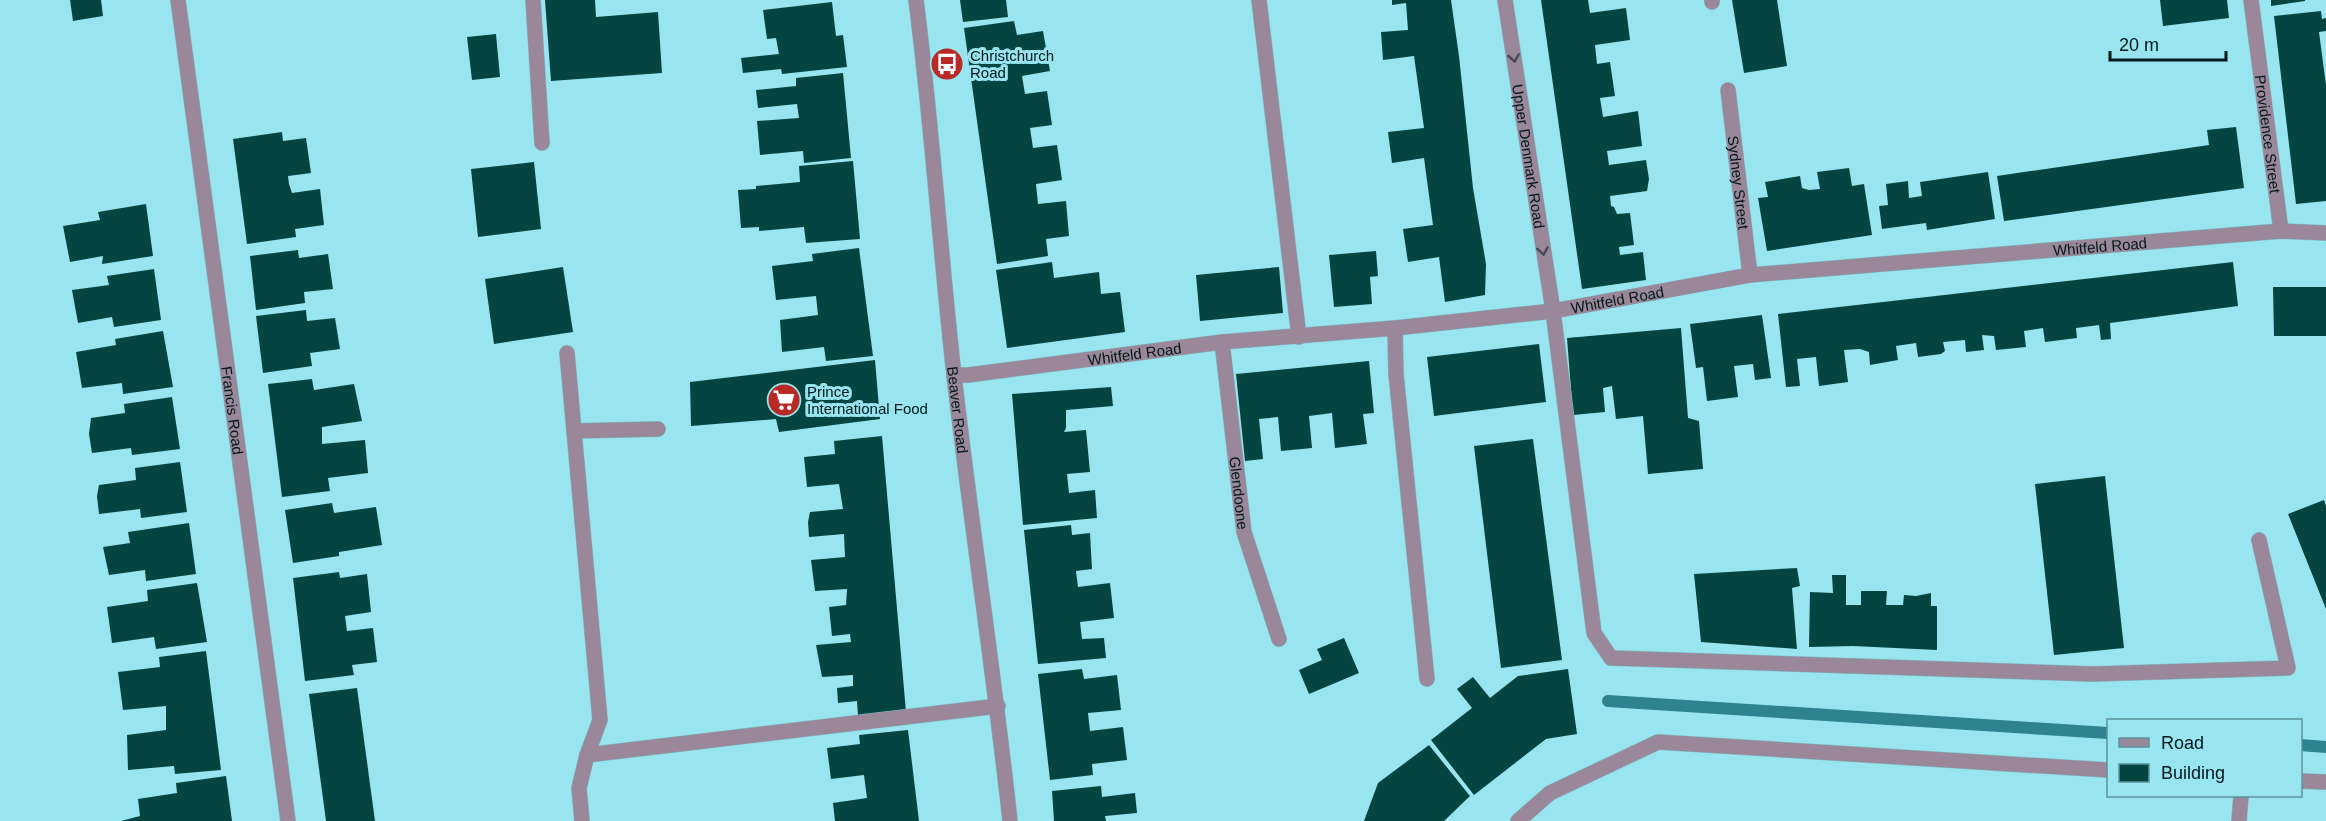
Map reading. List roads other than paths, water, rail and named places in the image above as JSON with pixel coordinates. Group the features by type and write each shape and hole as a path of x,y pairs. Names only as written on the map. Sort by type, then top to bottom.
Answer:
{"street":[{"name":"Francis Road","path":"178,0 288,821"},
{"path":"533,0 542,143"},
{"name":"Beaver Road","path":"916,0 954,375 998,706 1010,821"},
{"path":"1259,0 1299,337"},
{"name":"Upper Denmark Road","path":"1505,0 1553,311 1594,633 1611,658 2093,674 2288,668 2259,540"},
{"name":"Providence Street","path":"2251,0 2281,231"},
{"name":"Sydney Street","path":"1728,90 1750,275"},
{"name":"Whitfeld Road","path":"954,375 1222,342 1299,337 1553,311 1750,275 2281,231 2326,233"},
{"path":"1395,328 1396,374 1426,679"},
{"name":"Glendoone","path":"1222,342 1244,532 1280,639"},
{"path":"567,353 600,720 587,755 579,788 582,821"},
{"path":"574,431 657,429"},
{"path":"587,755 998,706"},
{"path":"1518,821 1550,793 1658,742 2107,770"},
{"path":"2302,781 2326,782"},
{"path":"2240,821 2241,797"}],"waterway":[{"path":"1608,701 2107,733"},
{"path":"2302,745 2326,747"}],"place":[{"name":"Christchurch Road","path":"947,64"},
{"name":"Prince International Food","path":"784,400"}]}
